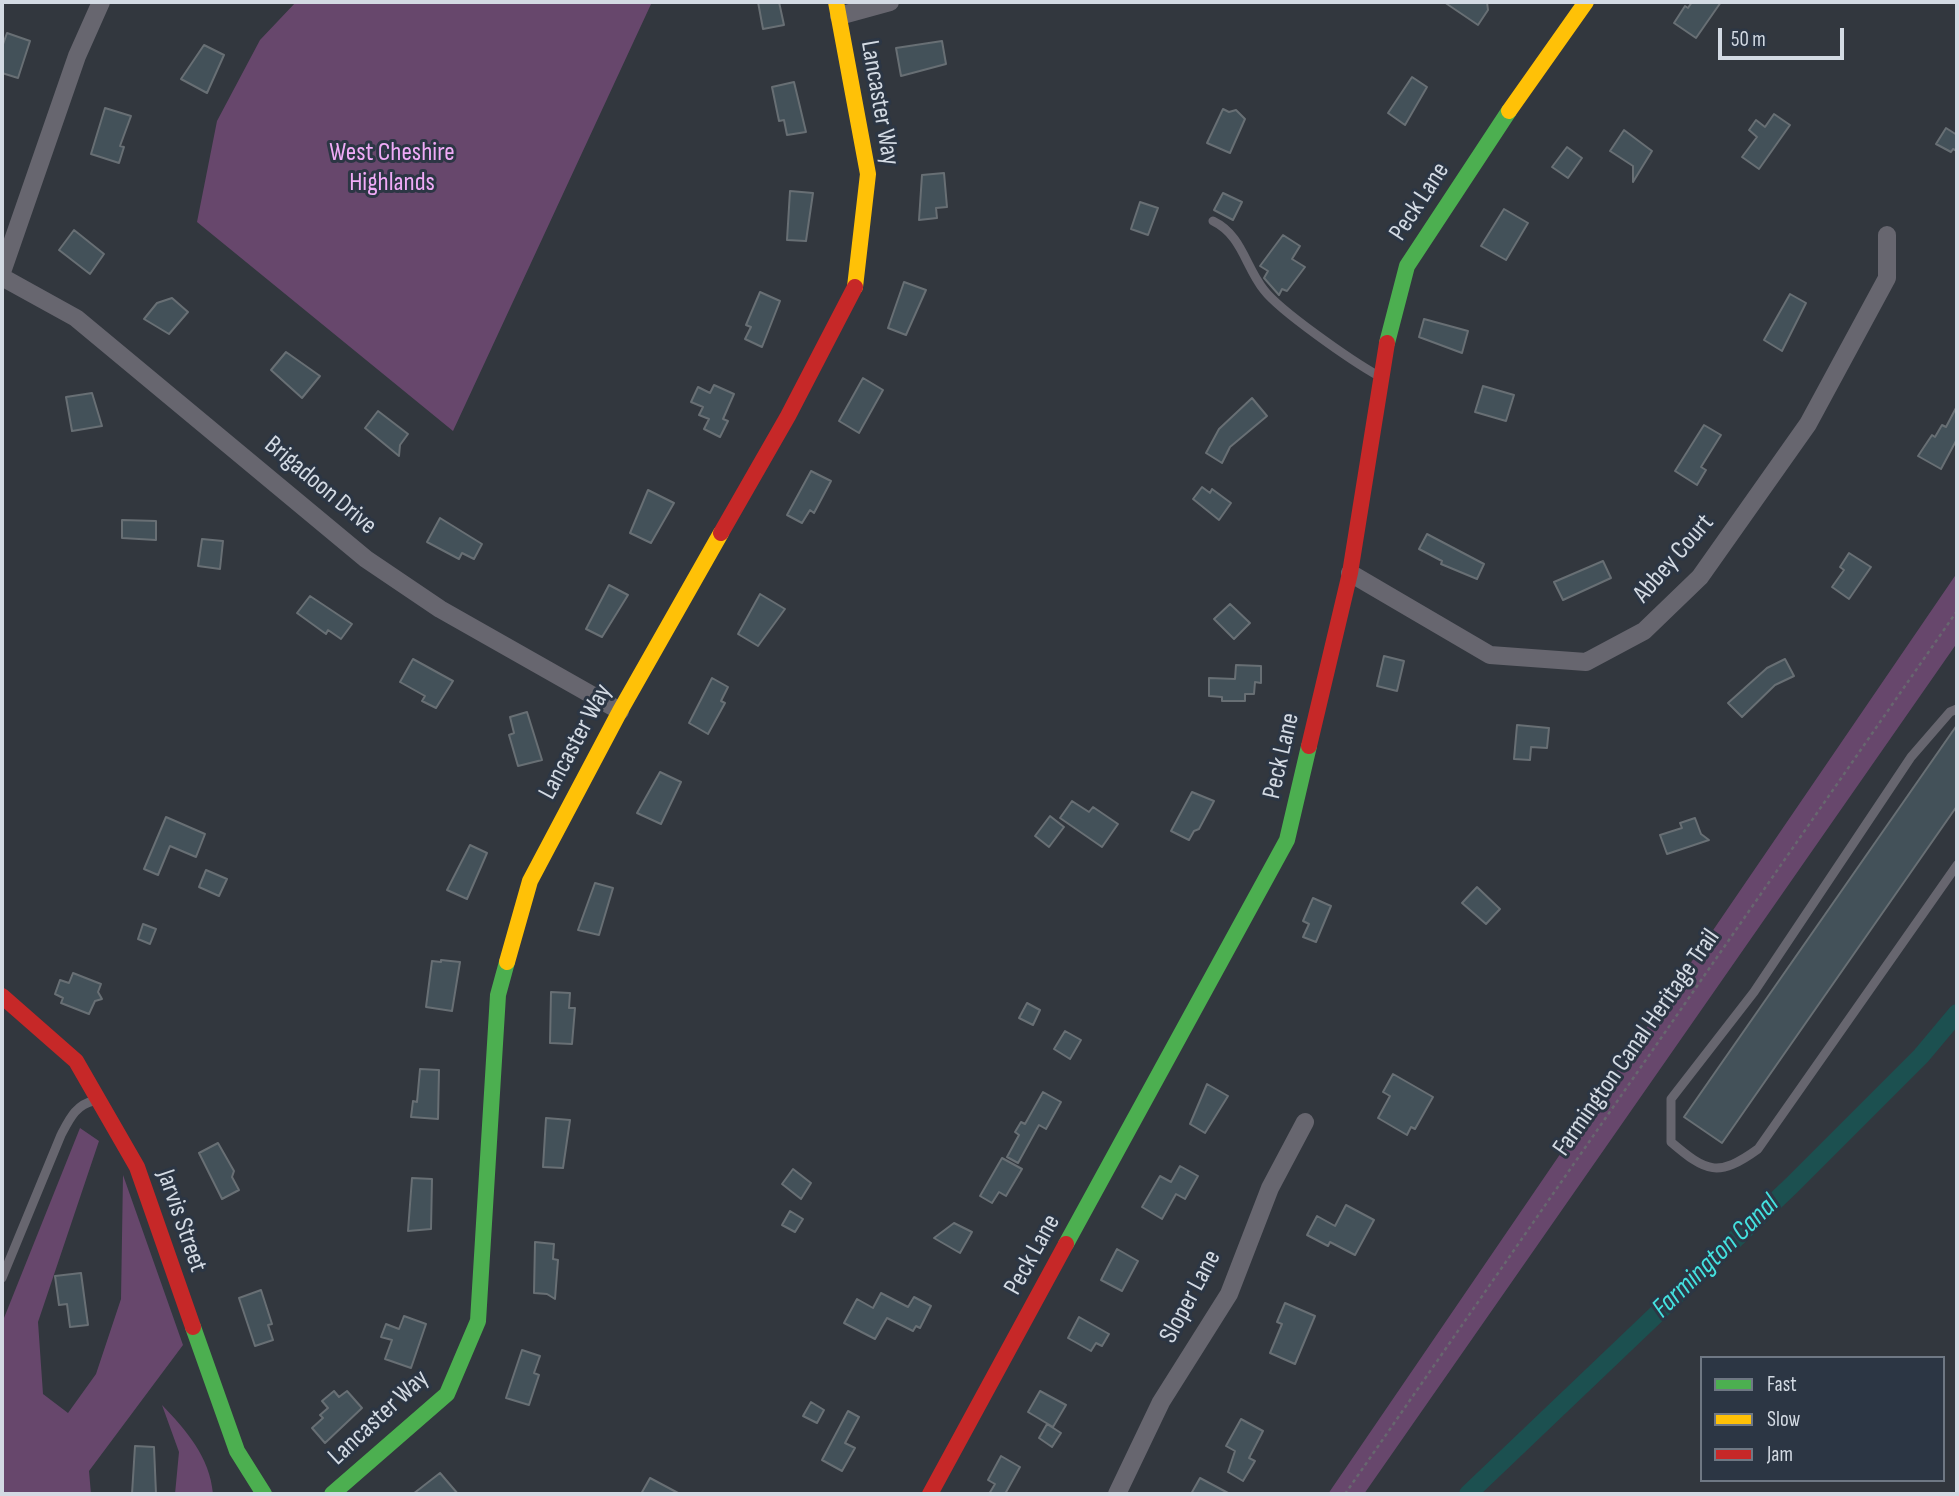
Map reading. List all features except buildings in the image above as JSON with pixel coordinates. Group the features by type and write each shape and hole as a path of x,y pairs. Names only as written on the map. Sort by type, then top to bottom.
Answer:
{"street":[{"path":"2,275 77,56 101,2"},
{"path":"837,9 890,2"},
{"name":"Peck Lane","path":"930,1494 1287,840 1350,573 1382,377 1407,266 1528,82 1586,2"},
{"name":"Lancaster Way","path":"332,1494 447,1394 478,1321 498,995 530,881 620,711 788,416 855,286 868,174 837,9"},
{"name":"Abbey Court","path":"1350,573 1490,655 1586,662 1644,631 1700,576 1808,424 1887,278 1887,235"},
{"name":"Brigadoon Drive","path":"2,275 76,318 366,559 440,609 620,711"},
{"name":"Jarvis Street","path":"2,996 76,1061 137,1167 237,1451 264,1494"},
{"name":"Sloper Lane","path":"1117,1494 1161,1402 1229,1294 1270,1188 1304,1122"}],"lane":[{"path":"1213,221 1224,226 1238,242 1264,290 1357,362 1382,377"},
{"path":"1957,709 1950,712 1911,757 1754,992 1671,1099 1671,1142 1700,1167 1734,1167 1758,1149 1957,865"},
{"path":"2,1278 72,1115 84,1103 99,1101"}],"path":[{"name":"Farmington Canal Heritage Trail","path":"1345,1494 1957,611"}],"green space":[{"name":"West Cheshire Highlands","path":"296,2 652,2 453,431 197,222 217,121 260,40"},
{"path":"1957,573 1957,643 1364,1494 1328,1494"},
{"path":"80,1128 99,1141 38,1322 43,1394 68,1413 96,1374 121,1299 123,1175 183,1345 89,1471 91,1494 2,1494 2,1323"},
{"path":"162,1405 188,1434 202,1456 213,1494 175,1494 179,1452"}],"waterway":[{"name":"Farmington Canal","path":"1468,1494 1792,1185 1921,1056 1957,1013"}],"traffic: fast":[{"path":"1387,343 1407,266 1509,111"},
{"path":"1066,1244 1287,840 1309,746"},
{"path":"332,1494 447,1394 478,1321 498,995 507,962"},
{"path":"193,1327 237,1451 264,1494"}],"traffic: slow":[{"path":"836,2 868,174 855,287"},
{"path":"1509,111 1586,2"},
{"path":"507,962 530,881 620,711 721,533"}],"traffic: jam":[{"path":"721,533 788,416 855,287"},
{"path":"1309,746 1350,573 1387,343"},
{"path":"2,996 76,1061 137,1167 193,1327"},
{"path":"930,1494 1066,1244"}]}
